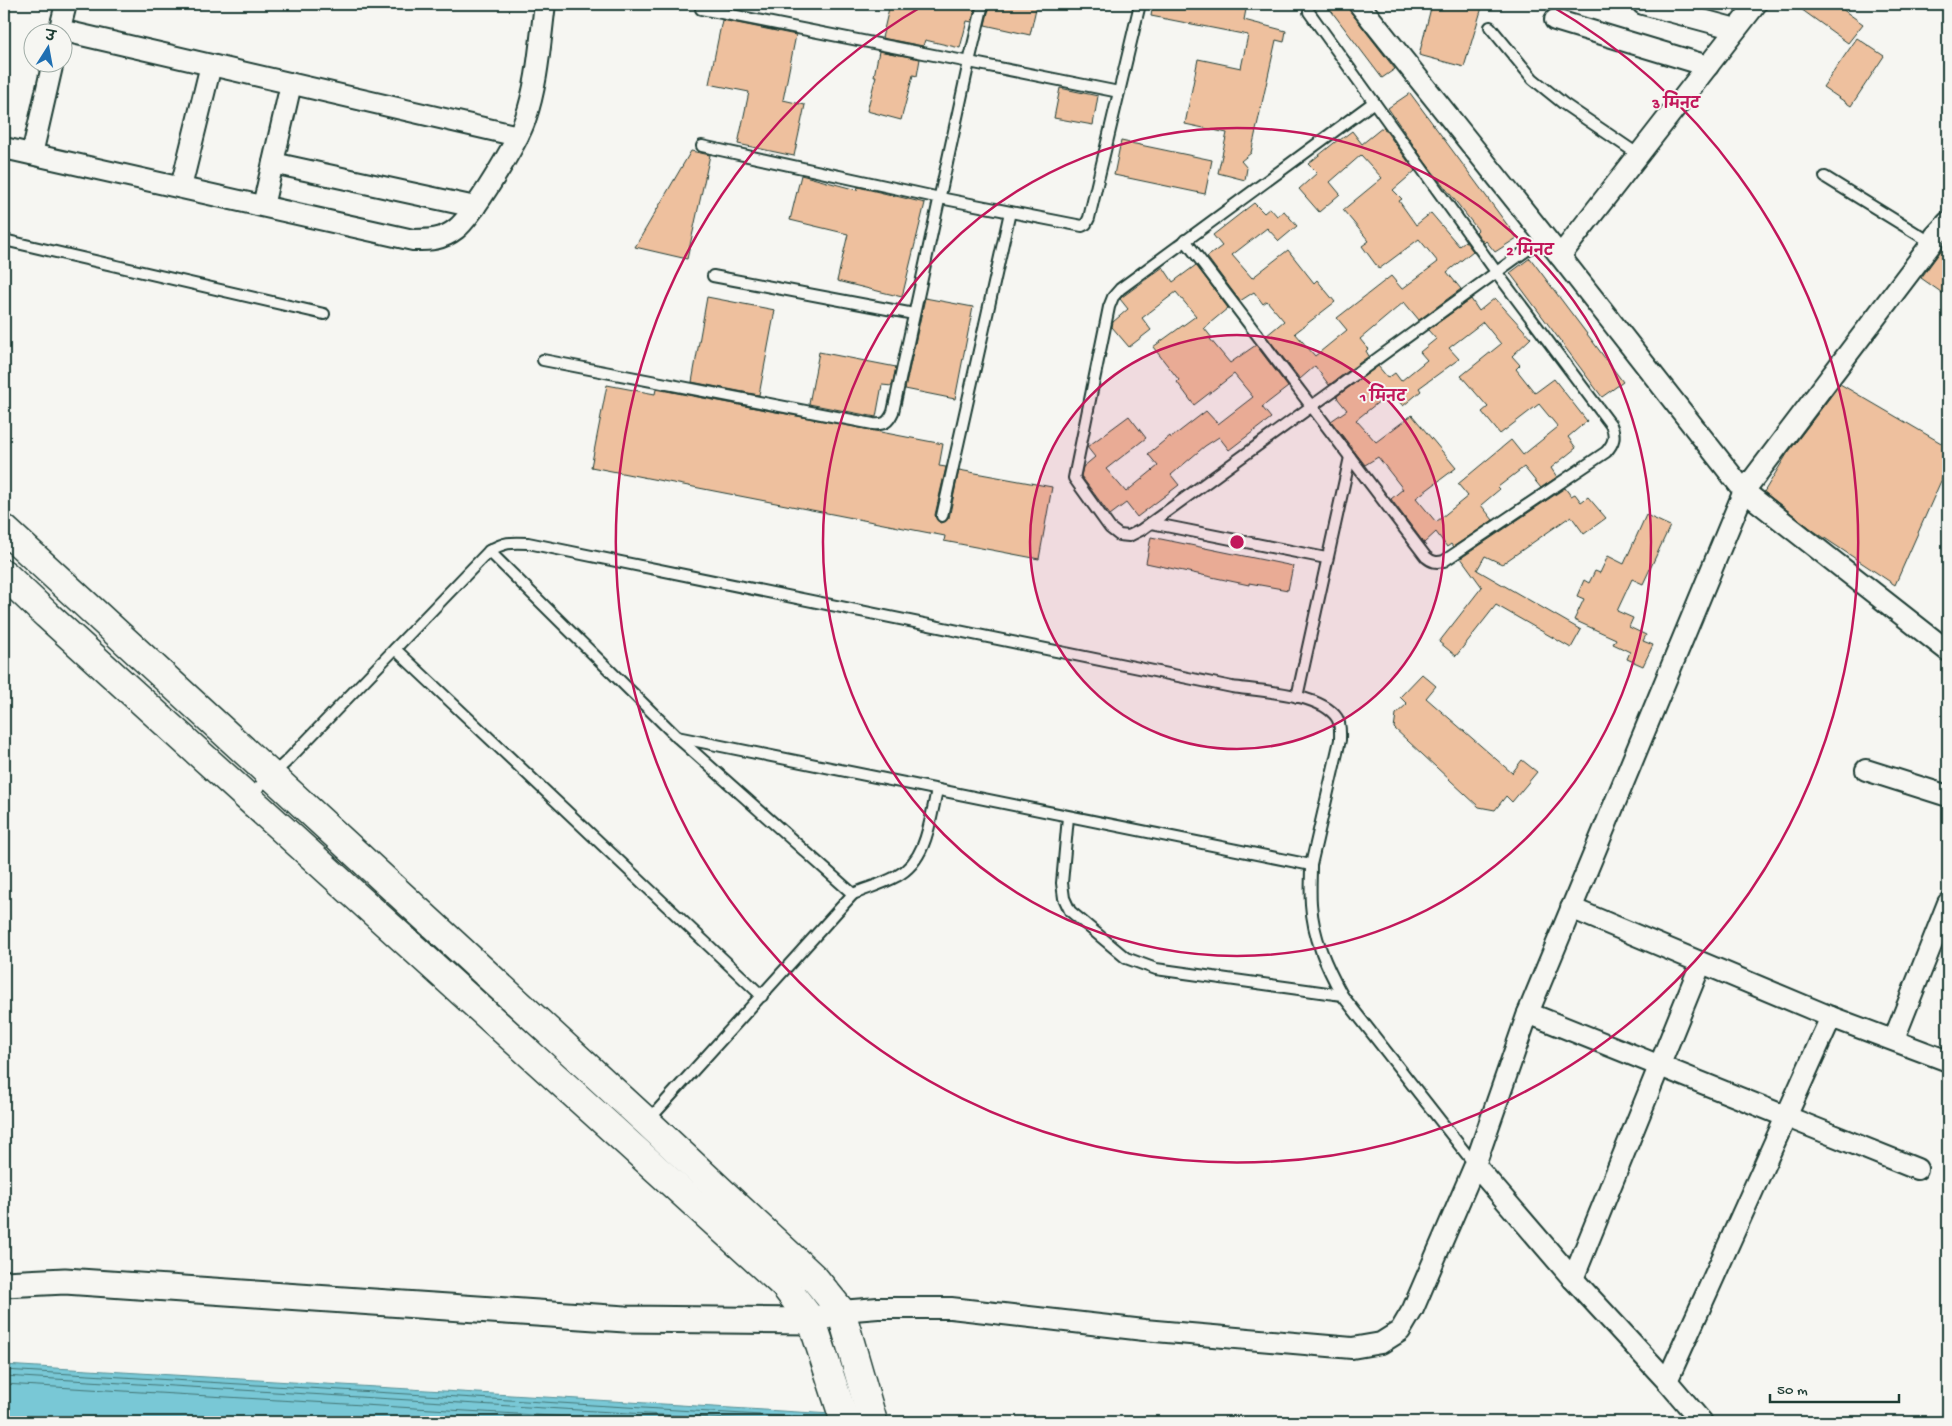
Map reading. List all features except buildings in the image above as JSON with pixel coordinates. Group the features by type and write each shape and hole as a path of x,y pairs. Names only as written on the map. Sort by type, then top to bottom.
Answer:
{"main road":[{"path":"4,529 647,1122 814,1280 841,1311 873,1422"},
{"path":"4,574 247,798 784,1285 812,1320 845,1422"}],"street":[{"path":"62,22 66,4"},
{"path":"4,148 413,240 436,240 457,228 475,207 525,121 532,95 546,4"},
{"path":"1359,4 1546,237 1744,491 1948,651"},
{"path":"1643,4 1736,29"},
{"path":"1560,256 1756,4"},
{"path":"1555,20 1708,66"},
{"path":"72,35 518,136"},
{"path":"181,188 211,65"},
{"path":"32,154 50,72"},
{"path":"263,206 291,84"},
{"path":"273,163 475,207"},
{"path":"4,1284 65,1281 625,1319 812,1320 841,1311 878,1308 951,1308 1144,1330 1327,1347 1352,1348 1381,1343 1400,1331 1413,1309 1475,1165 1528,1013 1744,491 1941,236"},
{"path":"1866,770 1948,796"},
{"path":"1894,1039 1948,903"},
{"path":"1571,908 1831,1017 1894,1039 1948,1061"},
{"path":"1573,1279 1701,963"},
{"path":"1528,1013 1917,1169"},
{"path":"1668,1381 1831,1017"},
{"path":"1475,1165 1573,1279 1668,1381 1702,1422"}],"lane":[{"path":"543,360 873,424 882,425 889,421 893,412 969,62 984,4"},
{"path":"702,146 1077,226 1086,224 1140,4"},
{"path":"701,9 1119,92"},
{"path":"1186,240 1431,562 1444,561 1606,452 1614,439 1611,425 1497,273 1309,12"},
{"path":"1490,27 1533,79 1564,104 1639,155"},
{"path":"1374,102 1120,288 1113,297 1109,307 1074,478 1110,528 1119,535 1129,536 1151,523 1546,237"},
{"path":"1825,176 1941,236"},
{"path":"942,516 1010,212"},
{"path":"4,240 324,314"},
{"path":"712,276 914,314"},
{"path":"1297,697 1326,558 1350,457"},
{"path":"1151,523 1326,558"},
{"path":"247,798 271,776 490,551 500,544 512,542 528,543 1232,687 1297,697 1323,705 1337,718 1341,728 1340,740 1312,865 1311,904 1315,932 1325,963 1342,994 1475,1165"},
{"path":"490,551 677,737 853,894"},
{"path":"395,649 762,996"},
{"path":"677,737 1312,865"},
{"path":"647,1122 853,894 897,876 913,864 922,850 938,790"},
{"path":"1068,817 1062,883 1064,898 1070,911 1126,958 1156,969 1342,994"}],"water":[{"path":"4,1365 916,1419 976,1422 4,1422"}]}
